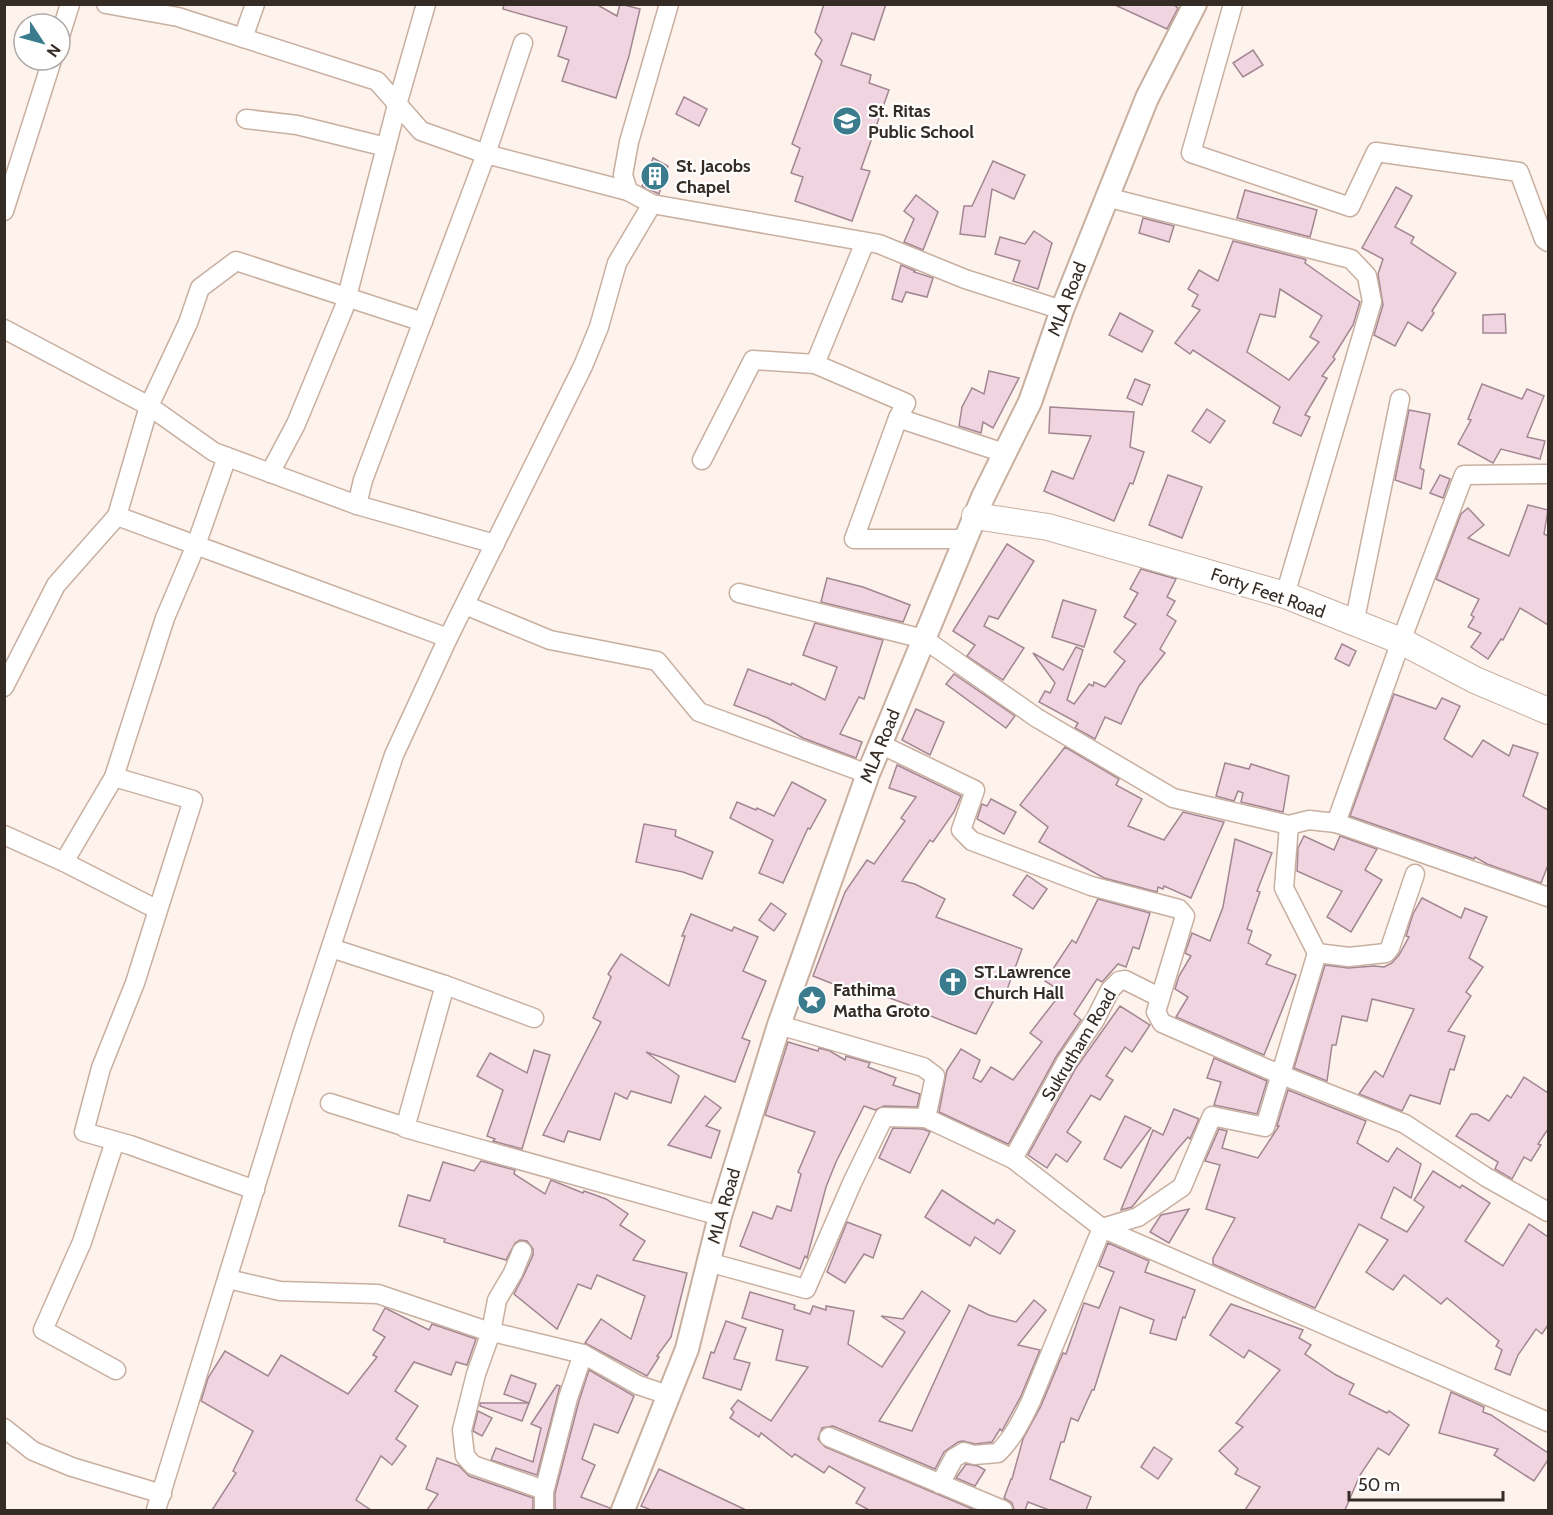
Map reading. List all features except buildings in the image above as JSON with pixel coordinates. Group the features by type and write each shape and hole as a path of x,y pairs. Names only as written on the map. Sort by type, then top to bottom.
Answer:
{"main road":[{"name":"Forty Feet Road","path":"970,527 1048,527 1285,595 1401,641 1475,680 1548,711"}],"street":[{"path":"106,4 178,17 377,81 421,131 486,154 628,191 652,204 879,244 965,279 1062,310"},
{"path":"243,38 255,4"},
{"path":"270,473 296,424 347,298 426,4"},
{"path":"628,191 624,175 629,142 669,4"},
{"name":"MLA Road","path":"623,1510 687,1349 720,1216 779,1025 868,774 970,527 1030,402 1062,310 1147,98 1195,4"},
{"path":"1233,4 1191,153 1350,207 1376,152 1519,172 1544,239 1548,242"},
{"path":"357,505 363,480 486,154 523,43"},
{"path":"4,211 48,72"},
{"path":"246,119 297,125 386,147"},
{"path":"1106,197 1351,259 1367,276 1372,302 1285,595"},
{"path":"4,1428 33,1451 159,1502 331,948 394,755 448,638 584,366 599,327 617,263 652,204"},
{"path":"815,364 865,242"},
{"path":"4,687 56,585 117,516 149,406 188,323 200,288 236,261 423,322"},
{"path":"4,329 149,406 214,452 357,505 495,544"},
{"path":"702,460 753,360 815,364 906,403 898,417 854,539 970,527"},
{"path":"1354,624 1400,399"},
{"path":"898,417 1004,453"},
{"path":"64,862 114,777 165,618 196,545 227,457"},
{"path":"1336,823 1401,641 1464,475 1548,474"},
{"path":"117,516 448,638"},
{"path":"739,593 924,639 1037,718 1173,798 1289,825 1309,820 1336,823 1548,897"},
{"path":"465,605 550,640 657,661 699,712 868,774"},
{"path":"880,744 975,790 962,830 972,841 1091,886 1179,909 1185,916 1156,1012 1162,1023 1279,1074 1405,1124 1486,1177 1548,1212"},
{"path":"114,777 193,800 135,983 101,1068 84,1132 255,1190"},
{"path":"1102,1228 1138,1217 1182,1187 1212,1116 1265,1126 1317,953 1284,888 1289,825"},
{"path":"4,835 64,862 158,910"},
{"path":"1317,953 1349,957 1386,953 1390,948 1415,874"},
{"path":"331,948 445,985 534,1018"},
{"name":"Sukrutham Road","path":"1012,1159 1066,1062 1095,1020 1110,990 1119,981 1125,980 1159,997"},
{"path":"406,1127 445,985"},
{"path":"779,1025 923,1067 935,1076 926,1119"},
{"path":"330,1103 406,1127 720,1216"},
{"path":"708,1262 806,1289 884,1116 926,1119 1012,1159 1102,1228 1548,1422"},
{"path":"115,1141 82,1242 43,1330 116,1370"},
{"path":"940,1484 954,1458 964,1452 974,1455 998,1453 1008,1443 1031,1401 1102,1228"},
{"path":"522,1251 513,1274 497,1300 492,1332 477,1374 462,1430 465,1456 473,1465 544,1490"},
{"path":"228,1279 280,1291 378,1294 492,1332 583,1354 638,1385 668,1395"},
{"path":"544,1510 544,1490 568,1398 583,1354"},
{"path":"829,1437 1003,1510"}],"place":[{"name":"St. Ritas Public School","path":"847,121"},
{"name":"St. Jacobs Chapel","path":"655,176"},
{"name":"ST.Lawrence Church Hall","path":"953,982"},
{"name":"Fathima Matha Groto","path":"812,1000"}]}
